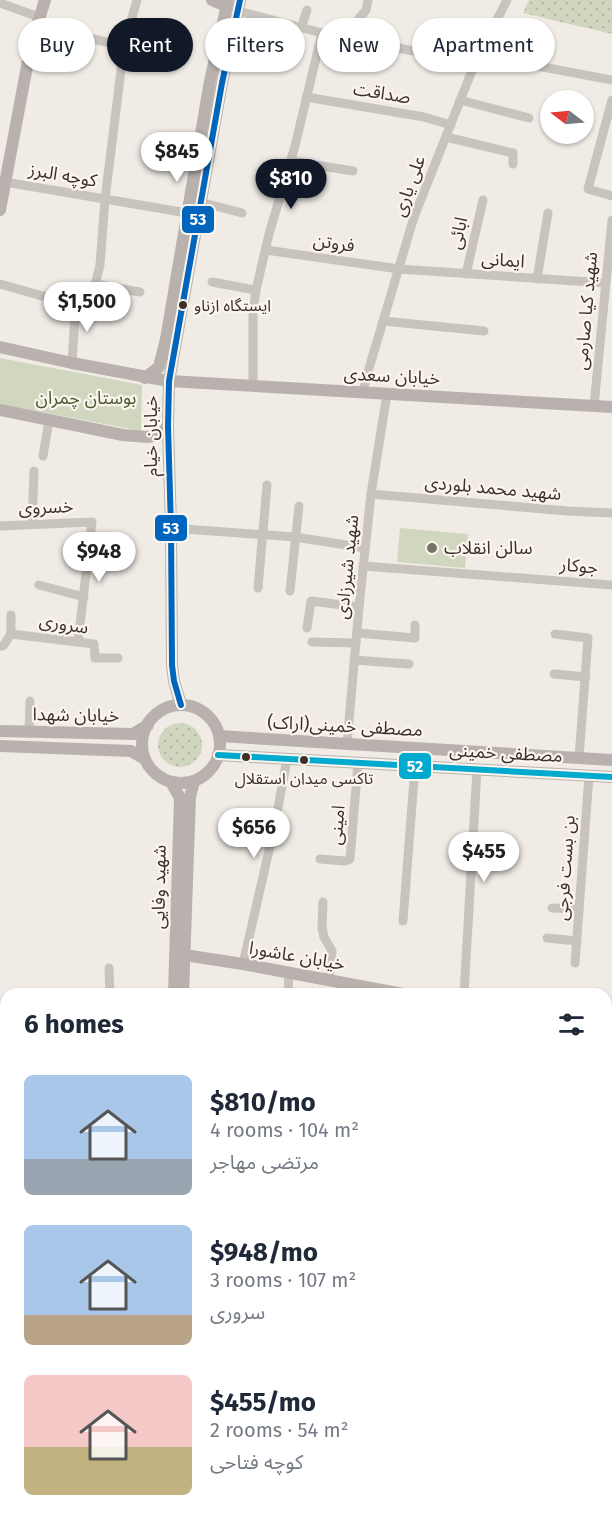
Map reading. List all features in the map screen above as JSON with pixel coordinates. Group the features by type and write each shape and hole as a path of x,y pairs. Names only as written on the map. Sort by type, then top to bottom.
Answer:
{"main road":[{"path":"39,18 45,0"},
{"path":"145,378 159,368 166,339 187,213 233,4 212,0"},
{"path":"0,210 5,182 5,153 24,72"},
{"name":"خیابان خیام","path":"182,705 174,681 172,665 169,381 200,202 213,100"},
{"name":"خیابان سعدی","path":"0,347 169,381 612,407"},
{"path":"168,411 177,393 190,382"},
{"path":"0,410 123,435 147,437 160,435 168,426"},
{"path":"182,705 199,710 208,717 219,736 220,747 210,770 204,776 183,783 171,782 157,775 145,759 142,745 148,725 154,717 161,711 182,705"},
{"name":"خیابان شهدا","path":"0,731 133,734 148,725"},
{"name":"مصطفی خمینی(اراک)","path":"219,736 612,759"},
{"name":"خیابان شهدا","path":"0,746 131,751 145,759"},
{"name":"مصطفی خمینی","path":"218,755 612,777"},
{"name":"شهید وفایی","path":"183,988 190,797 194,781"},
{"name":"شهید وفایی","path":"171,782 180,798 174,988"},
{"name":"خیابان عاشورا","path":"184,955 329,981 342,988"}],"street":[{"path":"132,18 137,0"},
{"path":"359,18 366,10 368,0"},
{"name":"علی یاری","path":"498,18 507,0"},
{"path":"0,3 32,18"},
{"path":"233,4 273,18"},
{"path":"304,18 307,10"},
{"path":"253,386 253,313 256,290 317,53"},
{"path":"555,71 612,80"},
{"path":"0,284 40,295 76,301 87,300 94,289 100,265 105,199 121,72"},
{"name":"علی یاری","path":"363,392 414,217 472,72"},
{"name":"صداقت","path":"306,97 424,117 451,125"},
{"path":"460,100 529,118"},
{"path":"612,100 588,189 612,196"},
{"path":"446,137 513,153 513,164"},
{"path":"291,161 353,171"},
{"name":"کوچه البرز","path":"5,182 187,213"},
{"name":"ابائی","path":"466,274 483,200"},
{"path":"200,202 242,213"},
{"path":"537,279 548,213"},
{"name":"شهید کیا صارمی","path":"594,406 612,220"},
{"name":"فروتن","path":"266,250 399,268"},
{"name":"ایمانی","path":"399,268 605,283"},
{"path":"212,282 256,290"},
{"path":"95,284 140,292"},
{"path":"72,363 76,301"},
{"path":"383,321 484,331"},
{"name":"شهید شیرزادی","path":"347,744 371,494 387,394"},
{"path":"43,456 49,420"},
{"path":"32,524 34,471"},
{"path":"258,588 267,485"},
{"name":"شهید محمد بلوردی","path":"371,494 612,513"},
{"path":"290,591 299,506"},
{"name":"خسروی","path":"0,526 92,522 84,597"},
{"path":"171,528 296,537 365,548"},
{"name":"جوکار","path":"363,566 612,585"},
{"path":"39,585 84,597 78,642"},
{"path":"307,628 311,601 359,607"},
{"path":"11,615 11,634"},
{"path":"312,642 357,638 415,638 415,625"},
{"name":"سروری","path":"0,646 3,646 11,634 94,644 95,658 118,658"},
{"path":"555,634 588,638 579,758"},
{"path":"354,660 409,664"},
{"path":"554,674 586,677"},
{"path":"28,732 30,700"},
{"path":"243,964 276,824 287,759"},
{"name":"امینی","path":"320,860 345,861 350,859 358,763"},
{"path":"403,921 415,766"},
{"path":"464,988 477,770"},
{"name":"بن بست فرجی","path":"575,963 589,776"},
{"path":"323,902 322,928 332,951 329,981"},
{"path":"552,908 579,909"},
{"path":"547,938 577,941"},
{"path":"109,968 110,988"},
{"path":"288,988 289,974"}],"green space":[{"path":"529,0 612,0 612,34 555,21 555,18 523,13"},
{"name":"بوستان چمران","path":"0,358 142,385 141,431 0,404"},
{"name":"سالن انقلاب","path":"400,528 468,534 465,568 397,562"},
{"path":"180,723 195,730 202,745 195,760 180,767 165,760 158,745 165,730"}],"transit line":[{"name":"53","path":"181,705 172,665 169,381 222,83 240,0"},
{"name":"52","path":"218,755 612,777"}],"place":[{"name":"ایستگاه ازناو","path":"183,305"},
{"name":"سالن انقلاب","path":"432,548"},
{"name":"تاکسی میدان استقلال","path":"304,760"}]}
